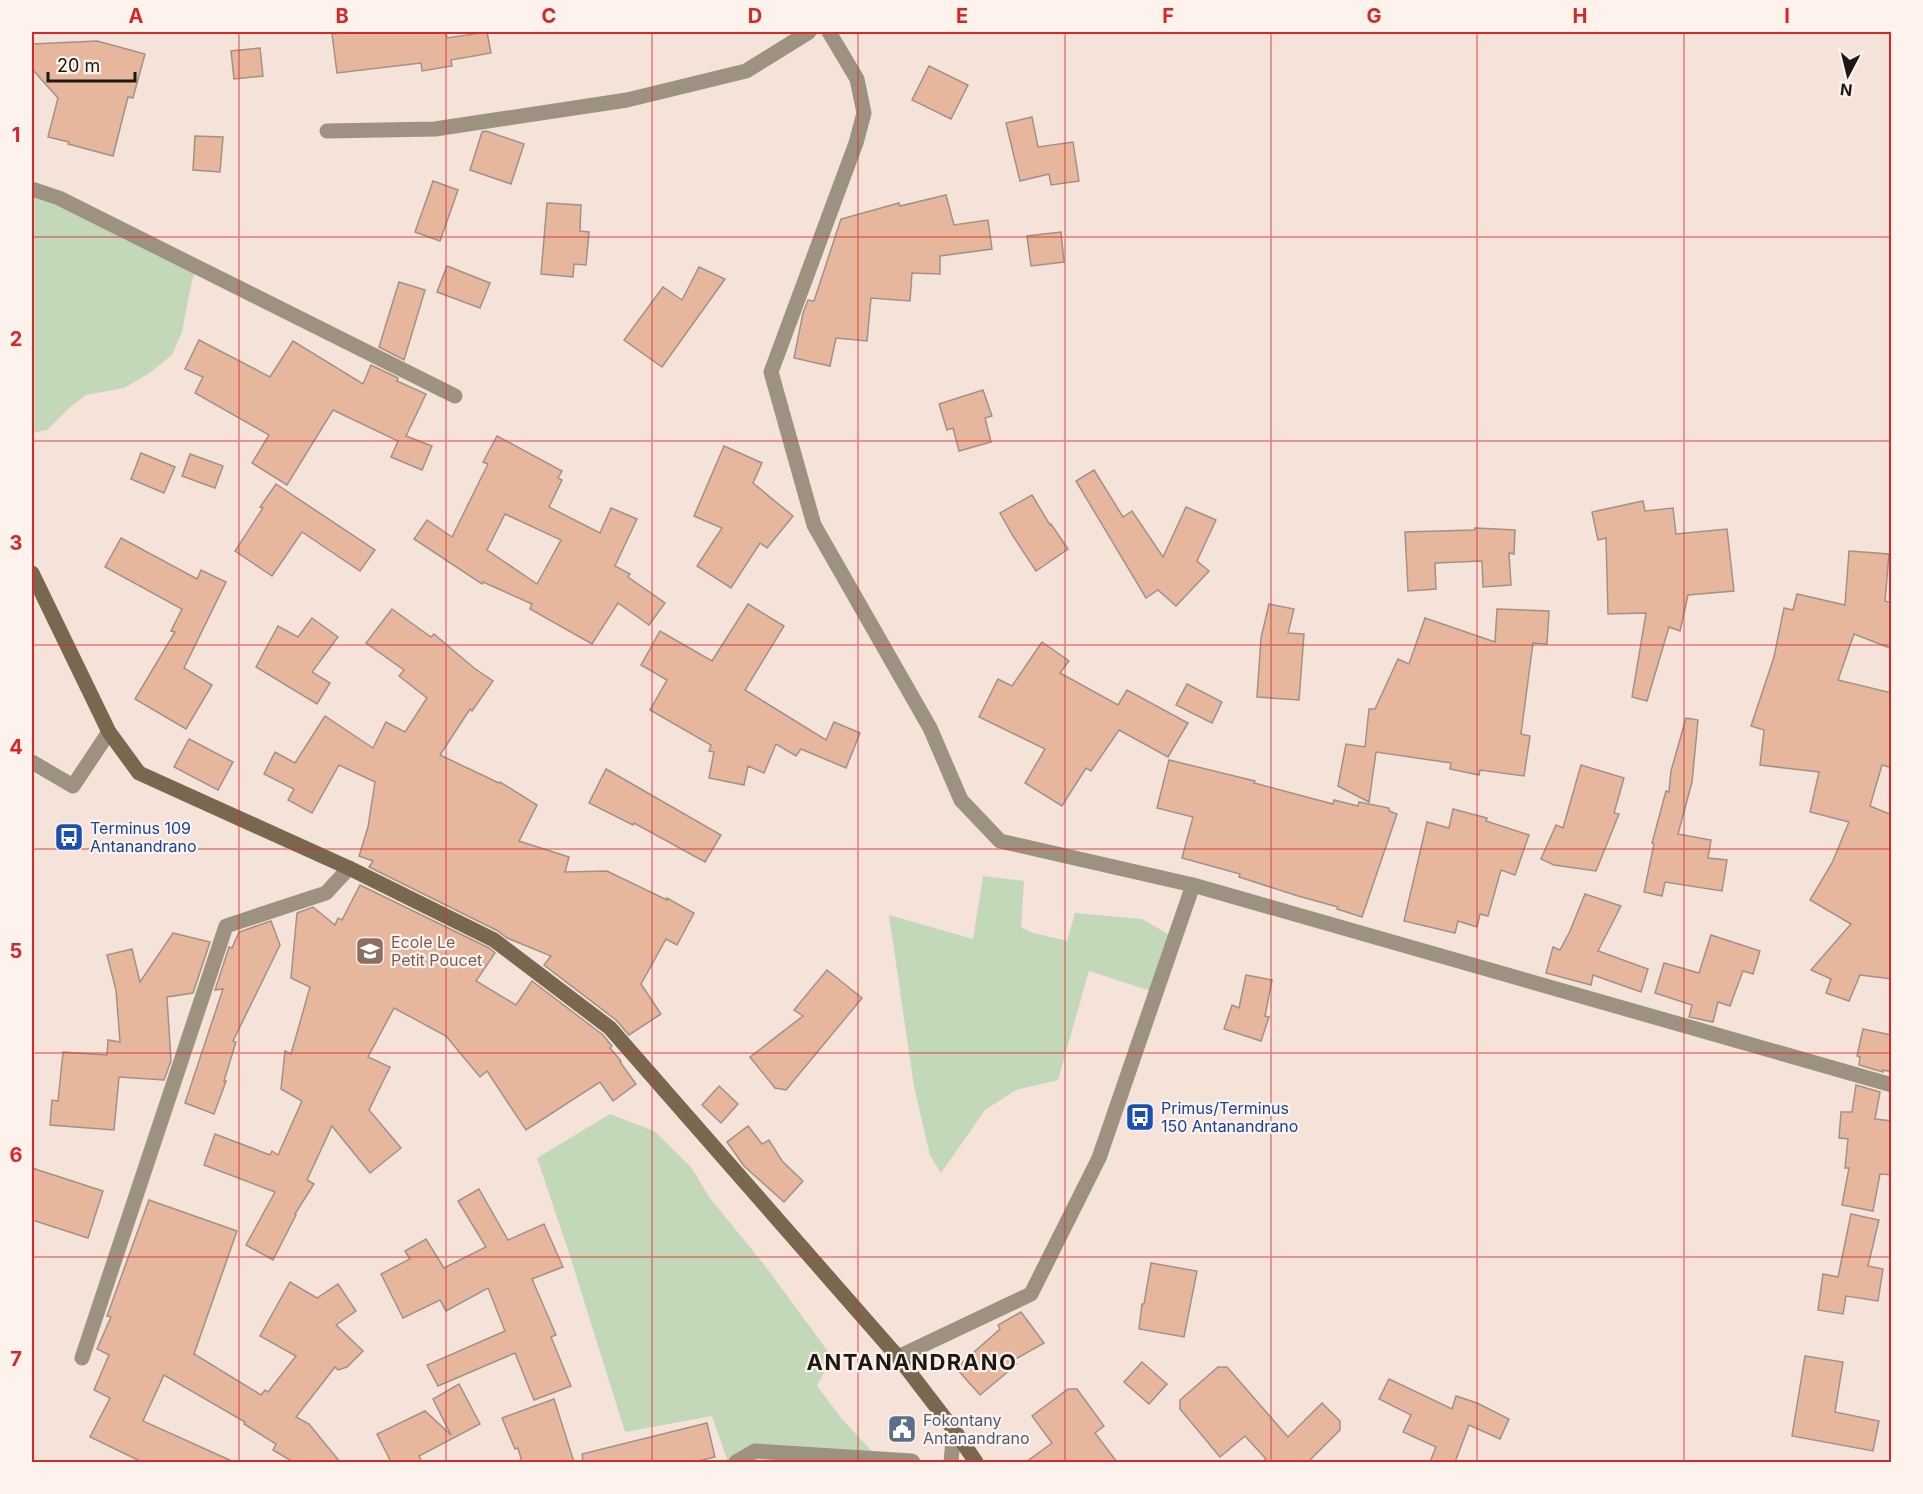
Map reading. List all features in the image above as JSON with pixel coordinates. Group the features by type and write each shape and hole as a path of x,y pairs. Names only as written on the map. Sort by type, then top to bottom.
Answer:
{"street":[{"path":"327,131 435,129 627,100 746,71 809,32"},
{"path":"829,32 857,80 864,113 856,143 771,372 814,525 930,728 961,800 1000,841 1194,885 1892,1085"},
{"path":"32,189 59,198 455,396"},
{"path":"32,573 109,732 139,773 349,868 494,940 610,1028 898,1357 976,1462"},
{"path":"32,762 73,786 109,732"},
{"path":"81,1358 226,926 326,892 349,868"},
{"path":"898,1357 1031,1294 1099,1158 1194,885"},
{"path":"951,1462 954,1430"},
{"path":"736,1462 755,1451 913,1462"}],"green space":[{"path":"32,189 198,267 192,280 182,332 172,355 148,374 124,388 86,395 47,430 32,433"},
{"path":"983,876 1024,881 1021,927 1030,932 1067,941 1075,913 1142,919 1175,938 1157,993 1089,971 1058,1080 1016,1090 985,1110 941,1173 930,1155 914,1087 889,915 973,939"},
{"path":"610,1114 654,1131 692,1168 709,1197 766,1267 832,1357 817,1386 842,1419 882,1462 728,1462 712,1416 625,1432 537,1158"}],"building":[{"path":"446,32 447,38 487,32 491,53 451,60 452,66 422,71 421,63 337,73 332,34"},
{"path":"97,41 145,54 133,98 128,97 113,156 48,137 58,98 32,69 32,44"},
{"path":"260,48 263,76 234,79 231,51"},
{"path":"929,66 968,85 951,119 912,100"},
{"path":"1032,117 1038,147 1073,142 1079,181 1051,185 1049,174 1020,181 1006,123"},
{"path":"486,131 524,144 511,184 470,170 482,132"},
{"path":"195,136 223,137 220,172 193,170"},
{"path":"433,181 458,190 440,241 415,232"},
{"path":"946,195 954,225 988,220 992,249 940,256 940,274 912,273 910,301 871,298 867,341 836,338 830,366 794,358 803,313 808,300 814,301 841,219 899,203 900,206"},
{"path":"547,203 581,205 580,231 589,232 586,265 574,264 573,277 541,274"},
{"path":"1061,232 1064,262 1031,266 1027,236"},
{"path":"447,266 490,283 480,308 437,292"},
{"path":"699,267 725,279 662,367 624,340 663,287 682,300"},
{"path":"399,282 425,290 404,360 379,347"},
{"path":"199,340 270,377 293,341 363,384 371,365 398,378 397,381 426,394 406,436 432,446 422,470 391,457 398,441 333,410 287,485 252,463 269,435 195,393 203,377 185,369"},
{"path":"983,390 992,416 985,418 991,442 959,451 953,428 947,430 939,404"},
{"path":"497,436 562,471 558,478 562,480 549,507 600,533 611,508 637,519 615,566 630,574 628,577 665,603 649,625 618,603 592,644 530,609 532,604 483,582 482,584 414,539 427,520 452,537 488,464 483,462","holes":["505,514 561,540 537,584 487,550"]},
{"path":"724,446 762,463 753,483 793,516 767,548 760,543 731,588 697,566 722,528 694,516"},
{"path":"141,453 175,467 164,493 131,479"},
{"path":"190,454 223,466 215,488 182,476"},
{"path":"1094,470 1123,517 1132,511 1163,557 1186,507 1216,520 1197,561 1209,571 1176,606 1158,590 1146,598 1076,481"},
{"path":"276,484 375,550 360,571 302,532 272,576 235,551"},
{"path":"1032,495 1068,549 1036,571 1000,513"},
{"path":"1643,501 1645,511 1673,508 1676,534 1727,529 1734,591 1688,595 1680,631 1669,627 1647,701 1632,697 1646,613 1608,614 1606,538 1598,540 1592,512"},
{"path":"1475,528 1515,530 1514,554 1509,553 1511,585 1483,587 1482,561 1435,563 1436,589 1408,591 1405,532 1474,530"},
{"path":"121,538 197,579 201,570 226,582 184,668 212,685 186,729 135,699 175,632 171,631 182,609 105,567"},
{"path":"1849,551 1889,554 1885,601 1892,603 1892,649 1854,634 1838,680 1892,693 1892,768 1882,765 1870,806 1892,815 1892,979 1860,975 1849,1001 1826,993 1831,979 1811,970 1851,924 1810,900 1832,863 1849,822 1810,812 1819,772 1760,765 1764,730 1751,726 1774,657 1784,608 1793,610 1797,594 1845,605"},
{"path":"748,604 784,626 745,690 826,740 834,722 860,733 846,768 801,749 796,756 776,744 764,773 748,766 744,785 709,778 714,752 709,751 711,745 650,710 667,680 641,665 660,631 712,661"},
{"path":"1269,604 1294,609 1288,633 1304,634 1299,700 1257,697 1261,638"},
{"path":"392,609 431,637 434,634 493,681 472,711 470,709 440,755 500,782 537,805 519,841 569,857 565,872 607,871 694,913 677,945 666,939 641,984 661,1014 629,1035 616,1020 544,965 551,956 507,938 498,931 369,867 373,861 359,856 368,827 375,782 339,765 312,813 288,800 294,789 264,774 275,752 295,763 325,716 373,748 386,722 405,732 427,698 399,676 404,670 366,643"},
{"path":"1497,609 1549,611 1547,644 1533,643 1521,734 1530,736 1524,776 1480,770 1479,775 1450,769 1451,763 1376,752 1369,802 1338,786 1346,744 1365,747 1369,709 1375,709 1398,659 1409,664 1425,618 1495,642"},
{"path":"312,618 338,637 312,672 330,683 317,704 256,667 278,626 298,637"},
{"path":"1042,642 1069,661 1060,673 1118,705 1127,690 1188,723 1168,757 1119,730 1091,771 1086,768 1062,806 1025,783 1045,749 979,717 998,679 1012,686"},
{"path":"1187,684 1222,702 1212,723 1176,705"},
{"path":"1686,718 1698,720 1692,782 1678,834 1711,840 1708,858 1727,860 1722,891 1665,882 1662,896 1644,892 1654,844 1652,843 1666,791 1669,792 1671,771"},
{"path":"189,739 233,762 218,790 174,767"},
{"path":"1169,760 1255,781 1254,783 1333,804 1334,800 1358,806 1359,802 1389,808 1389,811 1397,814 1362,917 1337,909 1338,907 1239,877 1240,874 1182,858 1193,817 1157,808"},
{"path":"1581,765 1624,778 1614,813 1619,814 1596,871 1554,865 1541,859 1556,825 1563,828"},
{"path":"606,769 721,835 705,862 634,823 633,825 589,803"},
{"path":"1453,809 1487,818 1486,821 1529,835 1515,875 1501,870 1488,916 1480,914 1477,927 1458,921 1455,933 1404,921 1427,822 1449,828"},
{"path":"360,885 489,948 495,953 476,981 516,1005 532,981 603,1035 636,1084 613,1101 600,1082 526,1130 487,1071 480,1077 446,1036 394,1008 368,1057 390,1067 369,1110 401,1148 370,1173 332,1126 307,1180 314,1184 295,1214 273,1260 246,1245 275,1192 204,1165 215,1134 270,1155 272,1151 278,1155 302,1101 281,1089 285,1051 291,1054 310,987 291,978 297,913 313,907 335,925 338,918 342,920"},
{"path":"1585,894 1621,906 1598,951 1648,969 1641,992 1593,975 1591,985 1546,973 1553,947 1560,950"},
{"path":"271,921 280,945 233,1041 236,1042 224,1081 226,1081 214,1114 185,1103 223,989 215,990 229,947 232,948 239,932"},
{"path":"173,933 210,942 193,993 167,997 171,1061 164,1080 119,1077 114,1130 50,1125 52,1100 58,1101 63,1052 107,1055 108,1040 120,1042 116,990 107,955 132,949 140,982"},
{"path":"1711,935 1760,951 1753,974 1743,971 1730,1006 1718,1002 1713,1022 1689,1017 1692,1005 1655,993 1664,963 1699,973"},
{"path":"827,970 862,998 786,1090 775,1088 750,1057 803,1016 794,1010"},
{"path":"1246,975 1272,980 1265,1016 1269,1017 1261,1041 1224,1029 1232,1005 1239,1008"},
{"path":"1863,1029 1892,1035 1892,1072 1883,1070 1883,1072 1859,1065 1860,1057 1857,1056"},
{"path":"1856,1085 1880,1092 1875,1119 1892,1121 1892,1175 1880,1174 1873,1211 1842,1205 1849,1168 1845,1168 1848,1139 1839,1138 1841,1112 1852,1112"},
{"path":"719,1086 738,1104 721,1123 702,1105"},
{"path":"748,1126 762,1144 769,1140 782,1161 803,1181 784,1202 744,1166 727,1142"},
{"path":"32,1168 103,1191 88,1238 32,1220"},
{"path":"479,1189 508,1240 544,1224 563,1267 532,1279 556,1335 551,1337 571,1386 534,1400 515,1353 438,1386 427,1365 505,1331 488,1288 446,1311 440,1300 403,1318 381,1274 410,1259 405,1251 426,1239 444,1268 486,1247 458,1201"},
{"path":"149,1200 237,1231 194,1354 261,1395 265,1390 268,1392 296,1356 260,1336 290,1282 317,1298 338,1284 356,1311 336,1325 363,1351 347,1367 338,1370 335,1367 296,1417 309,1424 340,1462 293,1462 273,1450 276,1444 244,1424 245,1422 164,1375 143,1421 234,1462 142,1462 90,1437 110,1398 94,1390 109,1355 97,1349 111,1317 107,1316"},
{"path":"1851,1214 1879,1220 1868,1266 1883,1269 1878,1301 1846,1296 1843,1314 1818,1310 1823,1274 1838,1277"},
{"path":"1151,1263 1197,1271 1184,1337 1139,1329"},
{"path":"1021,1312 1044,1343 1014,1360 1017,1364 980,1395 956,1368 1000,1329 998,1325"},
{"path":"1805,1356 1843,1362 1835,1412 1879,1421 1873,1451 1792,1436"},
{"path":"1142,1362 1167,1384 1149,1404 1124,1382"},
{"path":"1218,1367 1227,1367 1288,1437 1322,1403 1340,1421 1340,1430 1310,1462 1262,1462 1266,1459 1245,1436 1220,1457 1180,1409 1180,1400"},
{"path":"1389,1379 1452,1409 1456,1396 1477,1403 1509,1419 1500,1439 1469,1425 1455,1462 1430,1462 1436,1447 1403,1432 1411,1415 1379,1399"},
{"path":"459,1384 480,1424 419,1456 422,1462 391,1462 377,1434 425,1411 451,1435 433,1399"},
{"path":"1068,1389 1077,1389 1104,1426 1095,1433 1117,1462 1026,1462 1052,1443 1032,1416"},
{"path":"554,1399 574,1462 522,1462 518,1448 515,1449 502,1418"},
{"path":"707,1423 715,1457 694,1462 583,1462 582,1454"}],"place":[{"name":"Terminus 109 Antanandrano","path":"69,837"},
{"name":"Ecole Le Petit Poucet","path":"370,951"},
{"name":"Primus/Terminus 150 Antanandrano","path":"1140,1117"},
{"name":"Fokontany Antanandrano","path":"902,1429"}],"district":[{"name":"ANTANANDRANO","path":"912,1362"}]}
